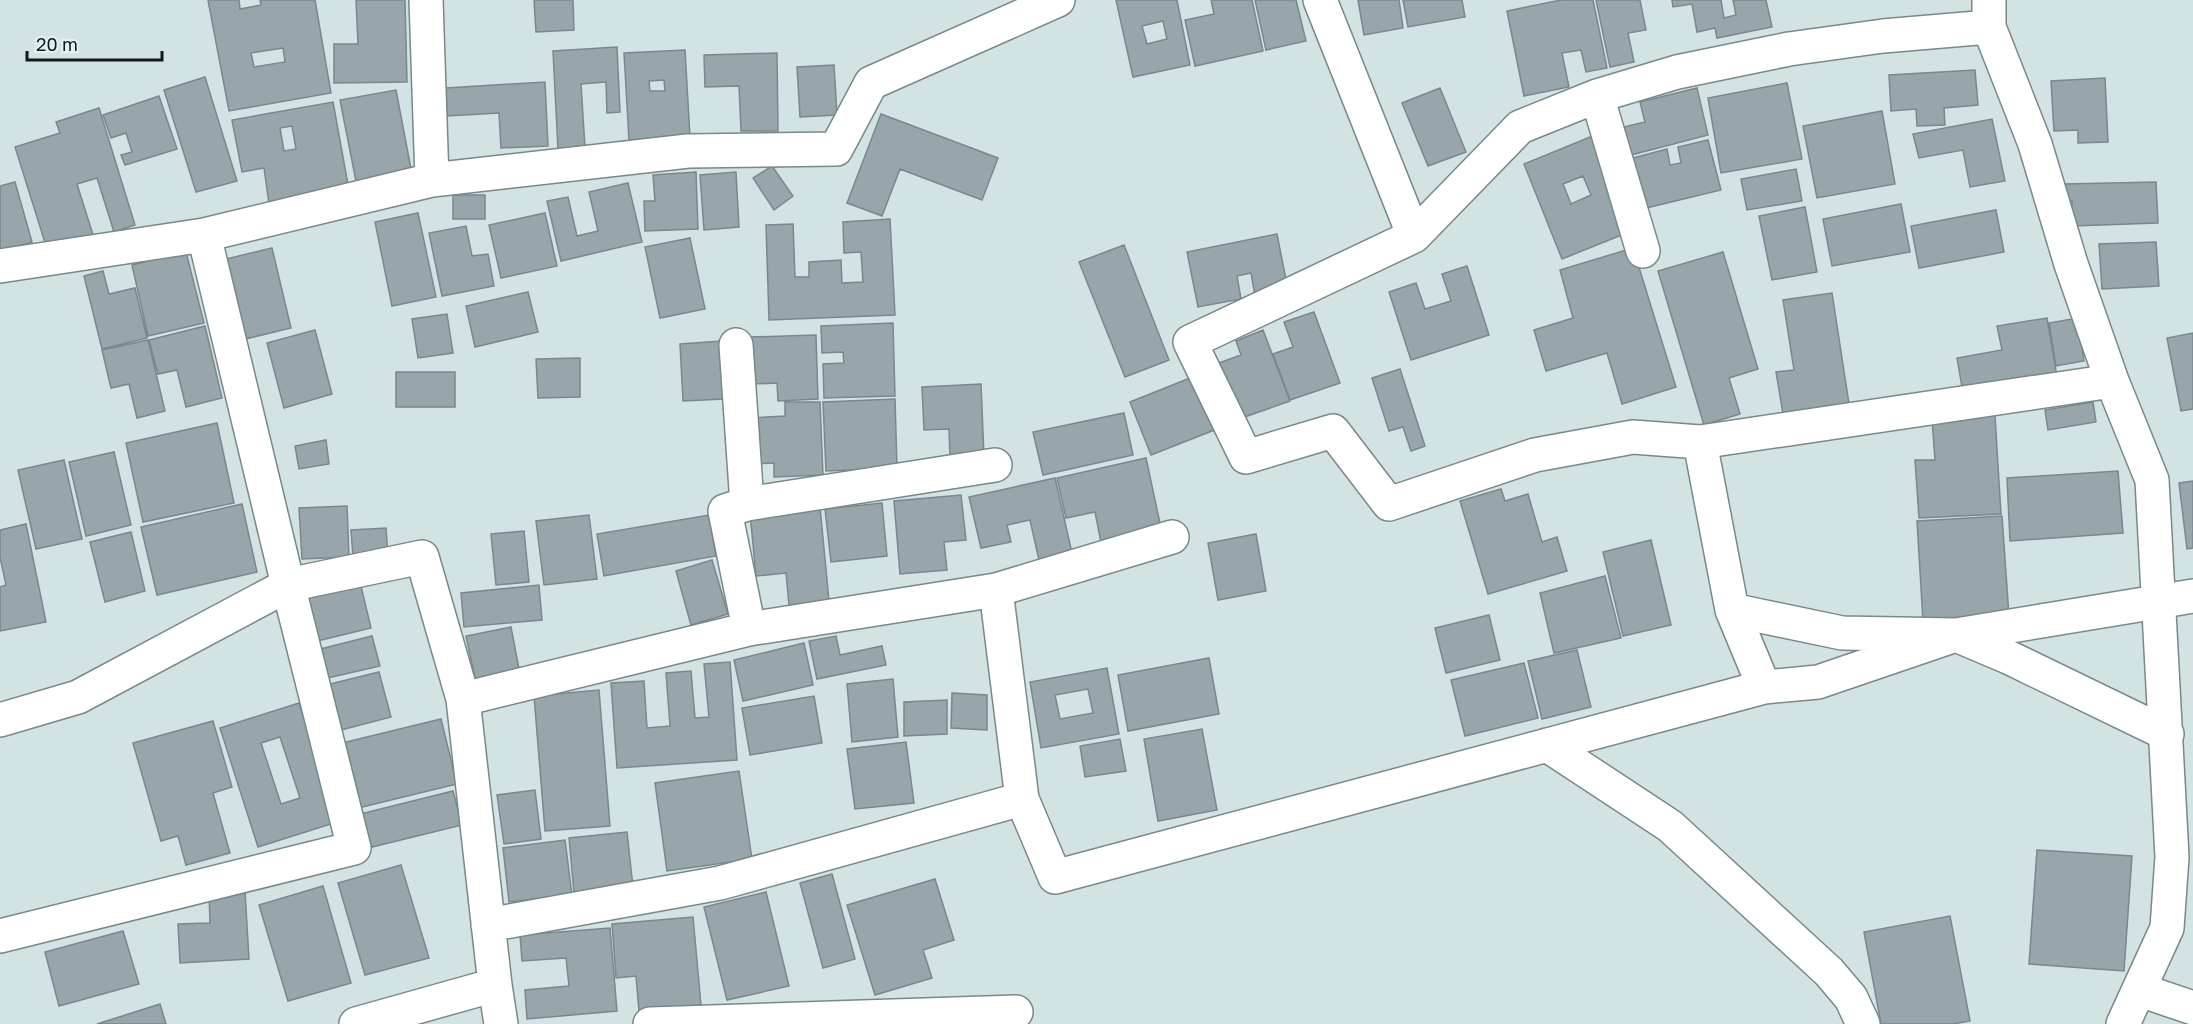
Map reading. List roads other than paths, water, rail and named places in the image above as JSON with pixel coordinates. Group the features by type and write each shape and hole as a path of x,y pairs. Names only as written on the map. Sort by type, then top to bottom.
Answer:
{"street":[{"path":"426,0 432,180"},
{"path":"0,266 204,235 432,180 688,151 836,149 871,83 1058,0"},
{"path":"1320,0 1414,236"},
{"path":"2112,381 1700,442 1633,436 1535,455 1389,504 1333,431 1246,457 1190,342 1414,236 1520,127 1598,96 1677,72 1789,49 1883,36 1989,14 2035,144 2071,264 2112,381 2152,480 2172,857 2167,928 2123,1024"},
{"path":"1598,96 1643,250"},
{"path":"0,936 354,848 204,235"},
{"path":"736,345 747,504"},
{"path":"1700,442 1732,610 1764,687"},
{"path":"749,629 726,511 747,504 995,465"},
{"path":"463,699 749,629 996,590 1172,537"},
{"path":"0,720 78,697 288,585 422,557 463,699 501,1024"},
{"path":"996,590 1022,799 1055,877 1764,687 1818,682 1956,635 2193,596"},
{"path":"1732,610 1842,633 1956,635 2008,657 2167,734"},
{"path":"1547,745 1670,826 1830,972 1851,998 1863,1024"},
{"path":"488,925 720,883 1022,799"},
{"path":"356,1024 495,985"},
{"path":"2140,990 2193,1008"},
{"path":"650,1024 1016,1012"}]}
